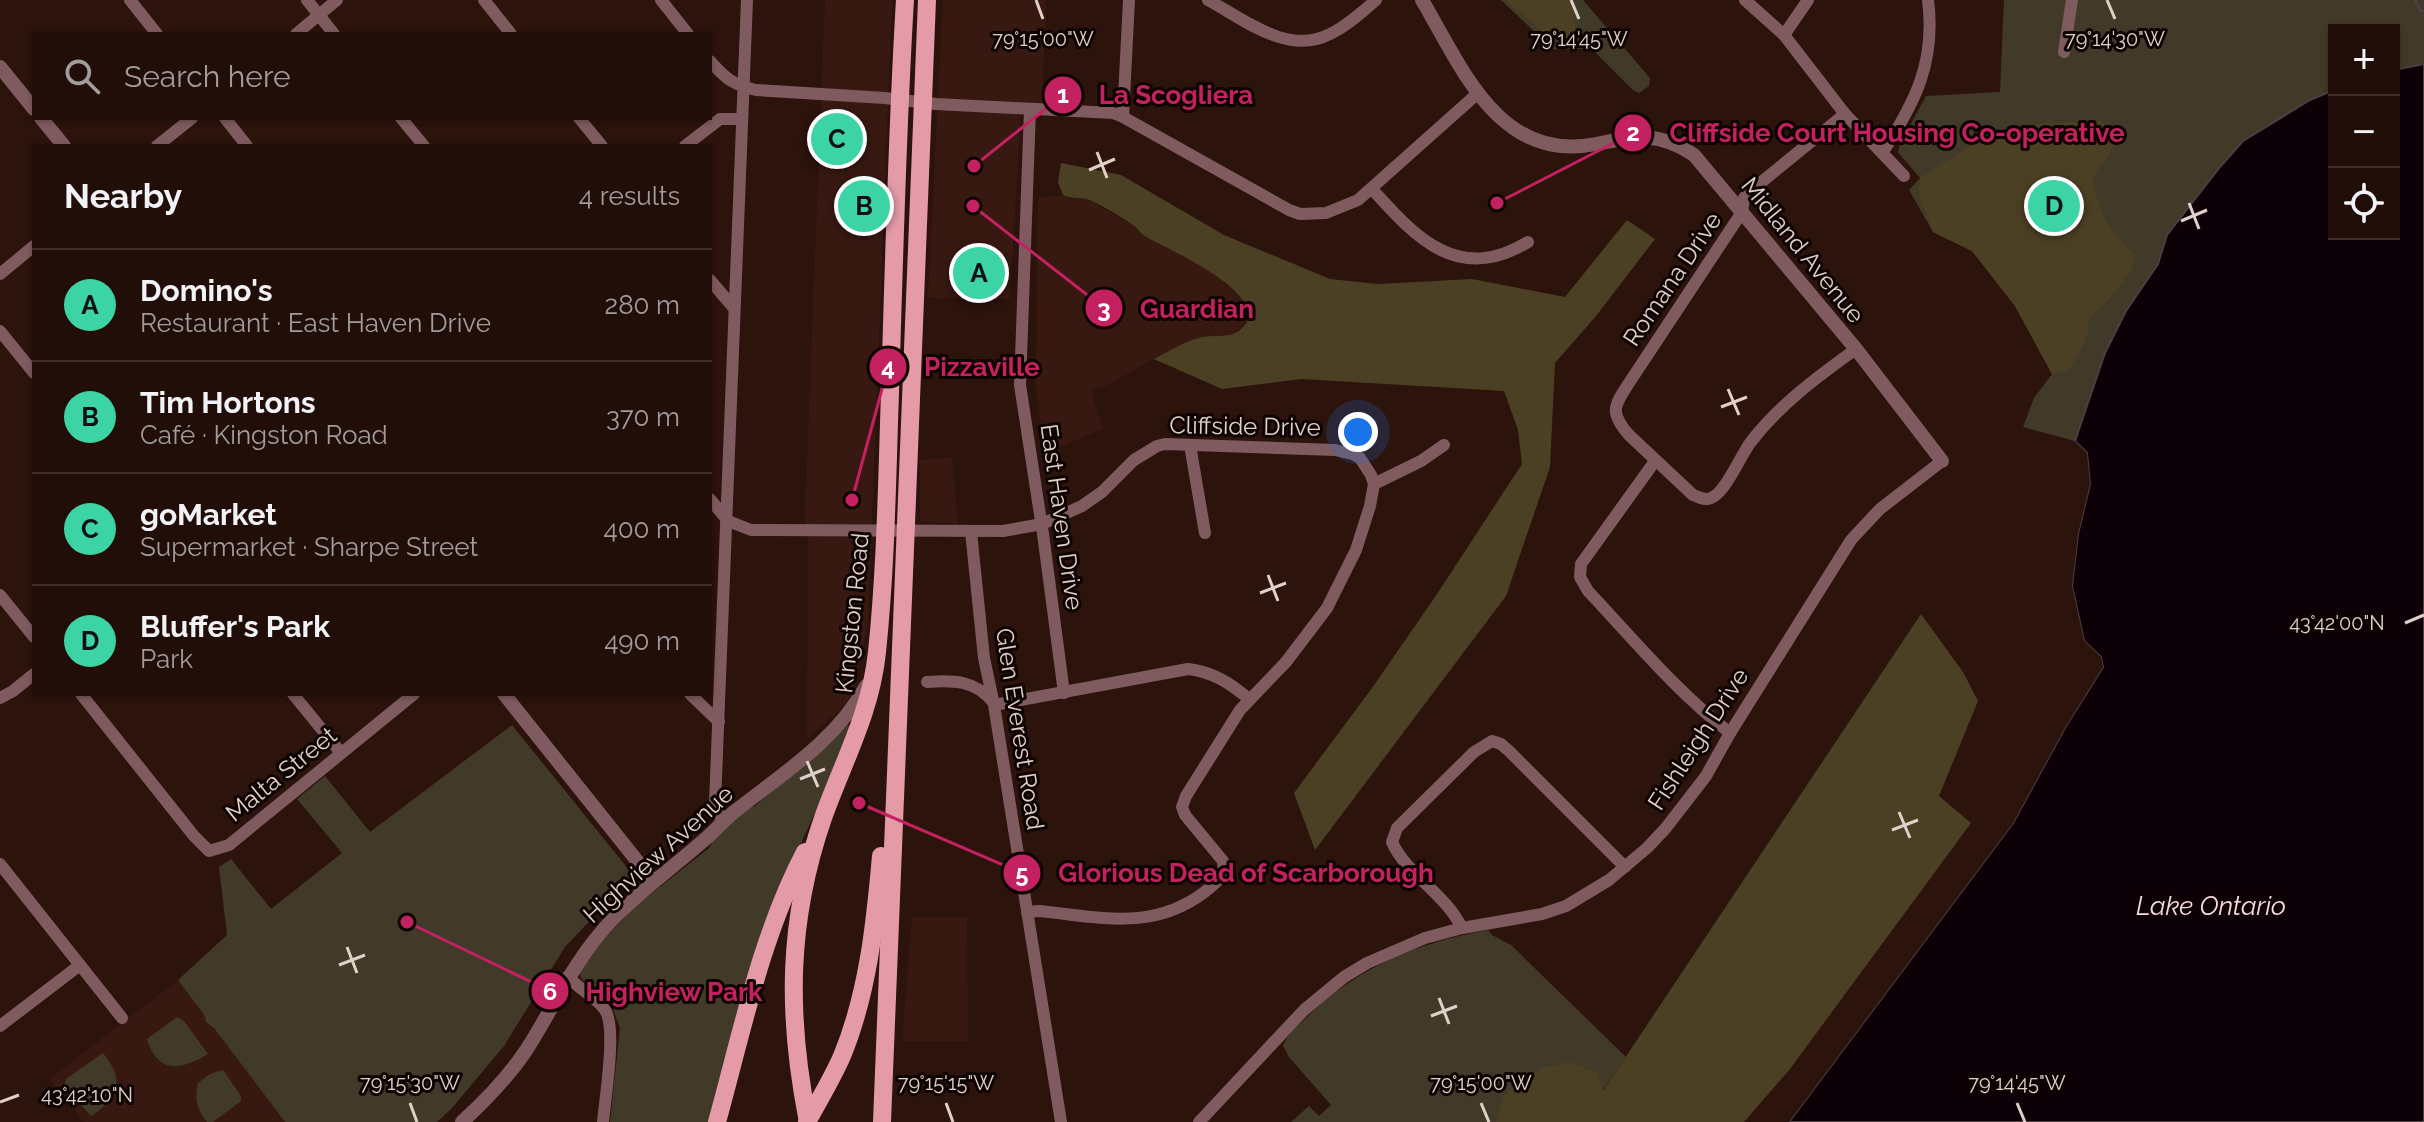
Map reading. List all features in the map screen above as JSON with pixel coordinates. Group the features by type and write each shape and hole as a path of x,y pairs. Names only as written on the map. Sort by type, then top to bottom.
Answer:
{"main road":[{"name":"Kingston Road","path":"807,1122 794,1042 794,963 801,900 823,818 870,699 877,655 885,531 905,0"},
{"name":"Kingston Road","path":"882,1122 927,0"},
{"path":"807,1122 833,1076 849,1036 872,945 886,806 895,759"},
{"path":"717,1122 772,931 791,881 823,818"}],"street":[{"path":"130,0 155,32"},
{"path":"307,0 332,32"},
{"path":"298,32 337,0"},
{"path":"484,0 509,32"},
{"path":"661,0 686,32"},
{"path":"722,822 715,803 747,0"},
{"path":"1123,117 1129,0"},
{"path":"1208,0 1269,34 1299,42 1329,35 1376,0"},
{"name":"Midland Avenue","path":"1422,0 1477,94 1495,114 1525,134 1562,145 1590,145 1640,136 1668,140 1694,155 1856,349 1942,461"},
{"path":"1745,0 1784,35 1845,114 1904,176"},
{"path":"1784,35 1808,0"},
{"path":"1882,153 1909,109 1925,71 1930,43 1928,0"},
{"path":"2064,52 2072,0"},
{"path":"712,63 724,78 756,90 1102,111 1123,117 1269,200 1300,214 1326,213 1358,200 1477,94"},
{"path":"0,67 32,107"},
{"name":"East Haven Drive","path":"1030,109 1020,385 1064,693"},
{"name":"Romana Drive","path":"1655,461 1620,426 1614,413 1616,403 1742,212 1744,198 1845,114"},
{"path":"688,144 720,119 741,119"},
{"path":"43,120 62,144"},
{"path":"160,144 190,120"},
{"path":"227,120 245,144"},
{"path":"403,120 422,144"},
{"path":"581,120 600,144"},
{"path":"1372,189 1412,232 1430,245 1457,255 1495,257 1528,242"},
{"path":"0,274 32,248"},
{"path":"712,282 733,307"},
{"path":"0,331 32,371"},
{"path":"1730,733 1668,677 1588,591 1580,577 1581,564 1655,461 1693,495 1712,498 1720,491 1743,452 1778,410 1856,349"},
{"name":"Cliffside Drive","path":"728,521 751,530 1003,531 1042,524 1082,506 1102,492 1134,460 1165,444 1343,451 1360,458 1374,484"},
{"path":"1190,445 1205,533"},
{"path":"1027,912 1120,919 1159,916 1190,903 1221,877 1223,861 1185,815 1182,807 1186,796 1249,699 1286,662 1327,608 1364,528 1374,484 1421,461 1444,445"},
{"name":"Fishleigh Drive","path":"1199,1122 1304,1010 1344,977 1396,949 1425,938 1542,914 1566,906 1592,892 1647,848 1706,776 1857,533 1880,509 1942,461"},
{"path":"712,501 728,521"},
{"name":"Glen Everest Road","path":"971,532 984,658 1061,1122"},
{"path":"0,595 32,635"},
{"path":"927,682 963,682 981,690 994,705 1188,669 1225,680 1249,699"},
{"name":"Highview Avenue","path":"462,1122 527,1049 568,976 595,939 722,822 803,759 839,724 859,699 873,673"},
{"path":"0,698 32,676"},
{"name":"Malta Street","path":"83,696 209,851 229,845 412,696"},
{"path":"295,696 341,753"},
{"path":"506,696 654,882"},
{"path":"692,696 719,722"},
{"path":"1462,928 1454,913 1402,858 1392,842 1397,828 1474,752 1492,741 1509,751 1625,867"},
{"path":"0,864 122,1018"},
{"path":"0,1026 80,965"},
{"path":"568,976 575,985 596,998 609,1017 612,1032 603,1122"}],"shaded area":[{"path":"825,0 892,0 868,625 851,700 807,739 808,542 805,516"},
{"path":"943,0 1046,0 1042,108 1021,108 1010,299 928,298"},
{"path":"1501,0 1583,0 1650,78 1649,86 1639,93 1633,90 1592,49 1553,49"},
{"path":"1506,0 1573,0 1576,33 1565,43 1548,36"},
{"path":"2004,0 2424,0 2424,64 2400,69 2400,24 2328,24 2328,92 2310,100 2243,141 2167,235 2158,264 2126,311 2105,354 2075,441 2023,427 2034,398 2052,374 2015,306 1972,251 1933,232 1909,190 1920,178 1898,152 1926,96 2000,92"},
{"path":"2101,121 2119,139 2093,177 2097,199 2112,230 2136,255 2131,270 2089,319 2087,336 2068,371 2052,374 2015,306 1972,251 1933,232 1919,196 1920,178 1994,131 2050,123"},
{"path":"1061,163 1121,175 1224,235 1330,279 1378,284 1472,279 1565,297 1627,220 1655,239 1596,316 1555,363 1550,467 1506,596 1315,850 1294,793 1372,688 1522,464 1518,430 1504,391 1301,379 1222,389 1154,359 1193,340 1240,330 1248,317 1245,304 1233,289 1216,276 1146,237 1114,213 1089,200 1063,195 1058,182"},
{"path":"1063,195 1088,199 1134,226 1144,236 1197,262 1240,295 1248,309 1246,321 1240,329 1226,336 1199,338 1108,385 1091,390 1103,429 1044,453 1036,385 1038,198"},
{"path":"952,457 958,524 920,521 920,460"},
{"path":"1921,614 1963,672 1978,701 1939,796 1971,823 1790,1069 1744,1122 1496,1122 1503,1097 1516,1084 1543,1068 1569,1062 1598,1073 1603,1091"},
{"path":"846,723 850,727 840,758 787,874 710,1122 610,1122 620,1028 610,1001 584,982 580,969 636,906 709,848 720,829 744,810 755,806 828,743"},
{"path":"512,725 633,875 565,947 504,1046 437,1122 285,1122 214,1028 206,1022 205,1016 178,980 227,935 219,867 231,859 271,909 342,853 297,799 325,776 370,832"},
{"path":"912,917 967,917 968,1041 902,1042"},
{"path":"1488,930 1511,945 1626,1057 1581,1122 1291,1122 1309,1106 1319,1116 1331,1105 1283,1046 1296,1027 1325,1000 1367,971 1413,950"},
{"path":"178,980 285,1122 84,1122 49,1079"},
{"path":"177,1017 184,1021 208,1054 180,1066 172,1066 157,1059 147,1039"},
{"path":"103,1053 115,1072 116,1088 108,1103 91,1116 64,1085 67,1078"},
{"path":"223,1070 241,1096 241,1101 213,1122 207,1122 197,1104 198,1083 210,1074"}],"water":[{"name":"Lake Ontario","path":"2424,64 2424,1122 1789,1122 2013,823 2066,726 2103,667 2101,657 2084,641 2072,586 2078,534 2090,484 2087,453 2075,441 2105,353 2126,311 2158,264 2167,235 2243,141 2310,100 2328,92 2328,240 2400,240 2400,69"}],"pier":[{"path":"2075,441 2087,453 2090,484 2078,534 2072,586 2084,641 2101,657 2103,667 2066,726 2013,823 1789,1122 1785,1122 2009,821 2098,666 2098,659 2080,643 2068,586 2074,535 2086,484 2083,455 2074,445"}],"waterway":[{"path":"2415,0 2420,10 2424,11"}],"place":[{"name":"goMarket","path":"837,139"},
{"name":"La Scogliera","path":"974,166"},
{"name":"Cliffside Court Housing Co-operative","path":"1497,203"},
{"name":"Tim Hortons","path":"864,206"},
{"name":"Guardian","path":"973,206"},
{"name":"Bluffer's Park","path":"2054,206"},
{"name":"Domino's","path":"979,273"},
{"name":"Pizzaville","path":"852,500"},
{"name":"Glorious Dead of Scarborough","path":"859,803"},
{"name":"Highview Park","path":"407,922"}]}
